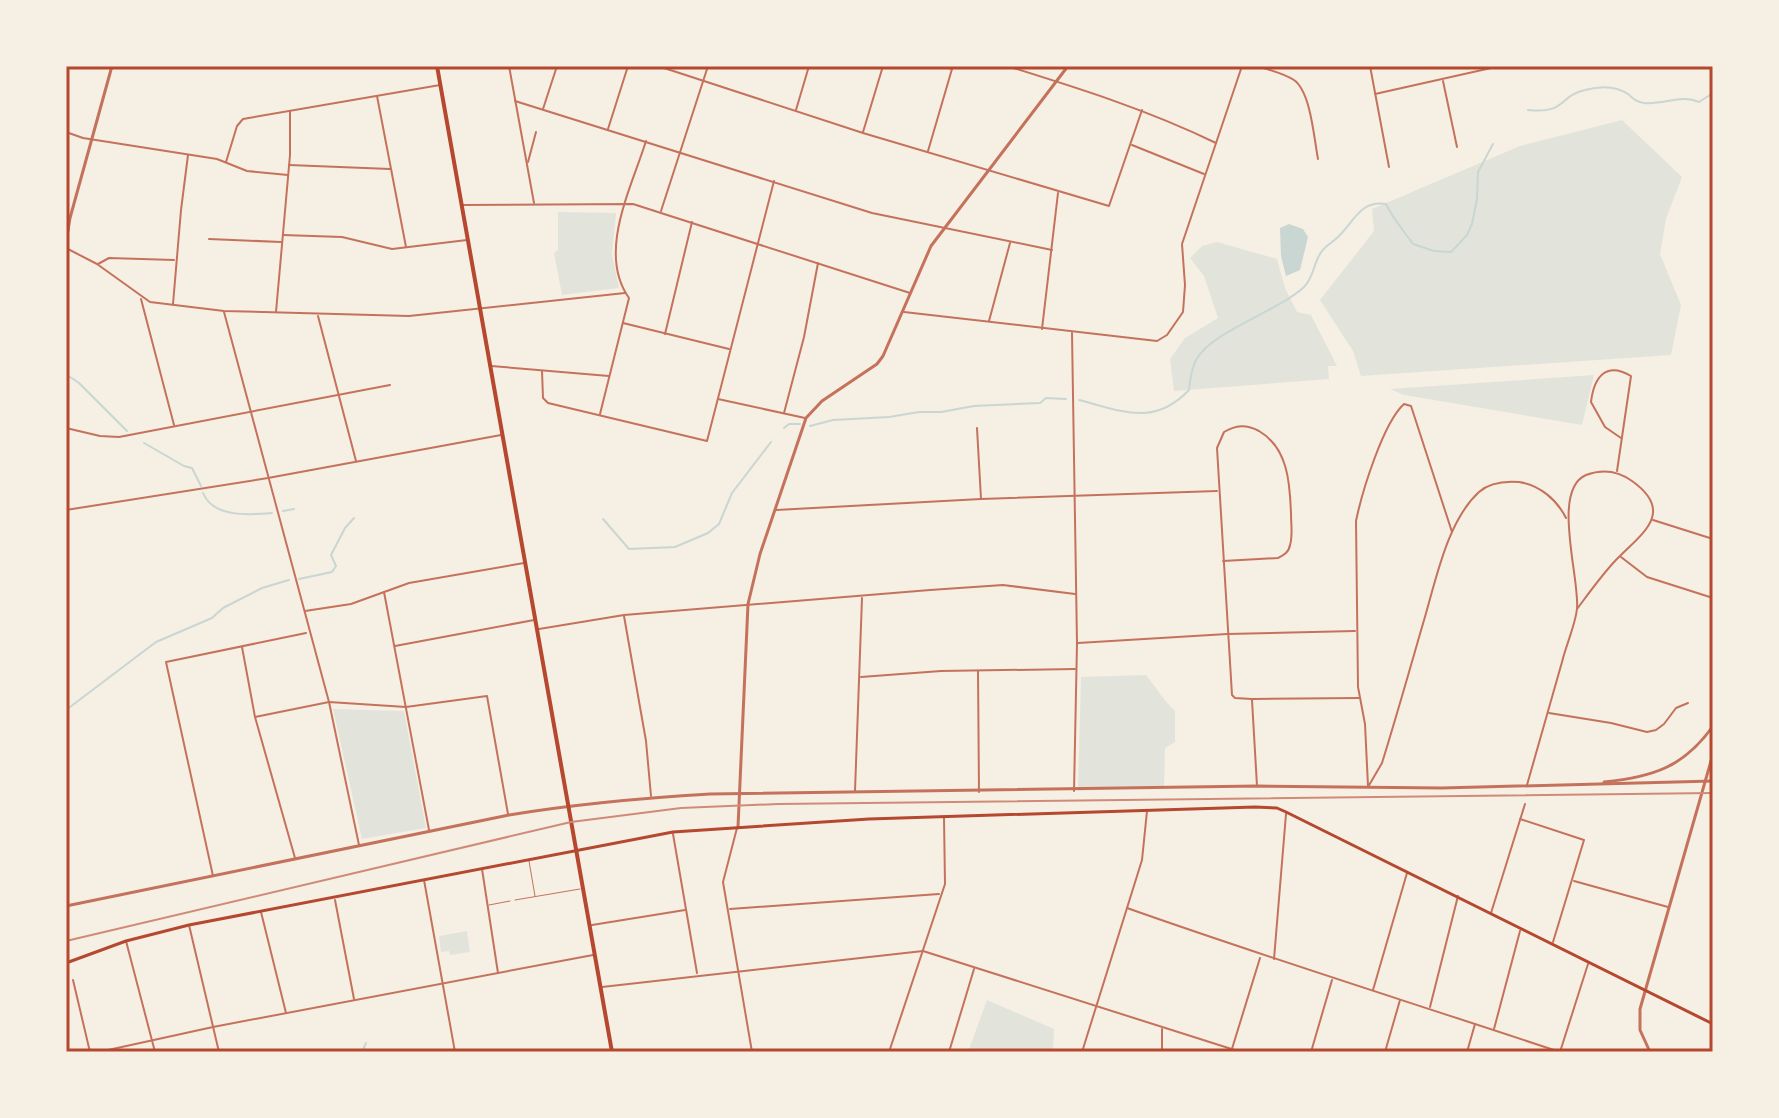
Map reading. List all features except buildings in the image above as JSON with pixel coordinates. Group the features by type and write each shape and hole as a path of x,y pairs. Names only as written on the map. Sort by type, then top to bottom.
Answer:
{"main road":[{"path":"437,66 612,1052"},
{"path":"66,963 126,941 189,925 673,832 944,816 1255,807 1286,812 1713,1024"}],"street":[{"path":"112,66 70,218 66,246 150,302 224,311 409,316 625,293"},
{"path":"509,66 534,204"},
{"path":"543,110 557,66"},
{"path":"607,130 628,66"},
{"path":"658,66 863,133 1109,206 1142,110"},
{"path":"661,212 708,66"},
{"path":"795,111 809,66"},
{"path":"863,133 883,66"},
{"path":"928,152 952,69 942,66"},
{"path":"1007,66 1142,110 1217,143"},
{"path":"752,1052 723,875 738,827 748,604 760,554 806,418 822,401 880,360 927,253 1068,66"},
{"path":"902,312 1072,333 1163,339 1184,309 1182,244 1242,66"},
{"path":"1257,66 1292,79 1301,86 1318,159"},
{"path":"1370,66 1389,167"},
{"path":"1375,94 1500,66"},
{"path":"1443,79 1457,147"},
{"path":"226,162 240,121 441,85"},
{"path":"377,95 406,248"},
{"path":"515,101 872,213 1052,250"},
{"path":"275,313 289,165 290,110"},
{"path":"66,132 226,162 247,171 288,175"},
{"path":"528,163 536,132"},
{"path":"600,416 629,298 625,293 615,250 625,203 646,141"},
{"path":"1131,145 1205,175"},
{"path":"173,306 188,154"},
{"path":"289,165 391,169"},
{"path":"542,371 545,401 707,441 774,181"},
{"path":"1042,329 1058,192"},
{"path":"462,205 625,203 910,293"},
{"path":"665,334 692,222"},
{"path":"283,235 342,237 388,249 468,240"},
{"path":"209,239 282,242"},
{"path":"989,322 1011,241"},
{"path":"97,264 109,258 176,260"},
{"path":"784,413 804,337 818,263"},
{"path":"141,297 174,426"},
{"path":"224,311 329,702 359,846"},
{"path":"318,315 356,462"},
{"path":"623,323 730,350"},
{"path":"1072,333 1077,643 1074,791"},
{"path":"490,366 610,376"},
{"path":"1616,472 1631,376 1624,372 1603,372 1597,379 1591,402 1605,427 1621,438"},
{"path":"66,428 111,437 390,385"},
{"path":"718,399 806,418"},
{"path":"1368,787 1365,724 1359,698 1356,521 1361,495 1393,418 1404,404 1411,406 1452,532"},
{"path":"1223,561 1278,558 1290,547 1288,480 1280,452 1269,438 1241,425 1224,432 1217,448 1218,491 1232,695 1252,699 1359,698"},
{"path":"977,428 981,499"},
{"path":"66,510 268,478 502,435"},
{"path":"1527,785 1577,609 1567,519 1573,488 1581,478 1594,473 1616,472 1649,496 1653,507 1652,519 1641,539 1620,556 1577,609"},
{"path":"1368,787 1382,763 1452,532 1474,497 1488,486 1500,482 1524,483 1535,486 1553,499 1567,519"},
{"path":"775,510 1218,491"},
{"path":"1652,519 1713,539"},
{"path":"1620,556 1647,577 1713,598"},
{"path":"303,611 351,604 409,583 526,563"},
{"path":"537,629 624,615 1003,585 1075,594"},
{"path":"384,592 430,832"},
{"path":"855,793 862,596"},
{"path":"624,615 646,741 651,797"},
{"path":"394,646 535,620"},
{"path":"1077,643 1227,634 1357,631"},
{"path":"213,877 166,662 308,633"},
{"path":"241,646 255,717 295,859"},
{"path":"861,677 928,671 1076,669"},
{"path":"978,670 979,792"},
{"path":"255,717 329,702 406,707 487,696 509,815"},
{"path":"1252,699 1257,786"},
{"path":"1548,713 1647,732 1656,730 1676,708 1688,703"},
{"path":"1580,784 1630,779 1661,771 1692,751 1713,726"},
{"path":"1650,1052 1640,1030 1640,1009 1713,754"},
{"path":"66,906 509,815 568,805 651,797 1713,781"},
{"path":"1491,913 1525,804"},
{"path":"1082,1052 1142,860 1147,810"},
{"path":"1274,960 1286,812"},
{"path":"889,1052 946,877 944,816"},
{"path":"1520,819 1584,840 1552,943"},
{"path":"673,832 697,975"},
{"path":"481,868 498,973"},
{"path":"1373,991 1408,871"},
{"path":"424,879 455,1052"},
{"path":"1572,881 1669,907"},
{"path":"728,909 941,894"},
{"path":"1430,1008 1458,896"},
{"path":"334,897 354,1000"},
{"path":"1127,908 1274,960 1560,1052 1589,963"},
{"path":"589,925 686,909"},
{"path":"261,911 286,1013"},
{"path":"189,925 219,1052"},
{"path":"1493,1030 1521,928"},
{"path":"126,941 155,1052"},
{"path":"600,987 923,951 1241,1052"},
{"path":"99,1052 213,1027 595,955"},
{"path":"1231,1051 1261,955"},
{"path":"949,1052 974,967"},
{"path":"1311,1052 1332,979"},
{"path":"73,980 90,1052"},
{"path":"1385,1052 1400,999"},
{"path":"1467,1052 1475,1024"},
{"path":"1162,1027 1162,1052"}],"lane":[{"path":"528,859 535,897"},
{"path":"515,900 583,889"},
{"path":"487,905 510,901"}],"shaded area":[{"path":"1622,120 1682,177 1666,219 1660,254 1681,305 1671,355 1361,376 1353,351 1320,300 1374,231 1372,209 1520,146"},
{"path":"558,212 616,213 612,254 619,288 562,295 554,253 558,250"},
{"path":"1289,224 1303,229 1308,237 1300,270 1286,276 1281,256 1280,228"},
{"path":"1217,242 1277,259 1285,288 1297,312 1311,315 1337,366 1328,366 1329,379 1174,391 1170,359 1185,338 1218,318 1204,276 1190,258 1202,246"},
{"path":"1594,375 1582,425 1404,395 1390,389"},
{"path":"1146,675 1175,711 1175,742 1165,748 1164,786 1078,791 1081,677"},
{"path":"333,709 404,711 426,828 362,839"},
{"path":"467,931 470,952 450,955 449,951 441,952 439,936"},
{"path":"987,1000 1054,1029 1053,1052 968,1052"}],"waterway":[{"path":"1528,110 1550,109 1576,93 1602,87 1618,89 1644,103 1686,99 1699,102 1713,93"},
{"path":"1079,400 1137,413 1163,409 1176,402 1189,390 1193,367 1204,350 1304,287 1322,251 1358,213 1370,205 1386,204 1413,244 1434,251 1451,252 1467,235 1472,224 1478,172 1493,144"},
{"path":"67,375 127,431"},
{"path":"810,426 833,420 941,412 974,406 1040,403 1046,398 1066,399"},
{"path":"784,428 789,424 800,424"},
{"path":"603,519 629,549 675,547 708,533 719,524 732,493 771,442"},
{"path":"144,443 192,468 201,486"},
{"path":"203,493 208,501 223,511 272,513"},
{"path":"283,511 294,509"},
{"path":"299,579 332,572 336,566 331,555 354,518"},
{"path":"66,710 156,642 212,618 223,608 262,588 289,580"},
{"path":"362,1052 366,1043"}],"railway":[{"path":"66,941 571,822 681,808 778,804 1713,793"}]}
